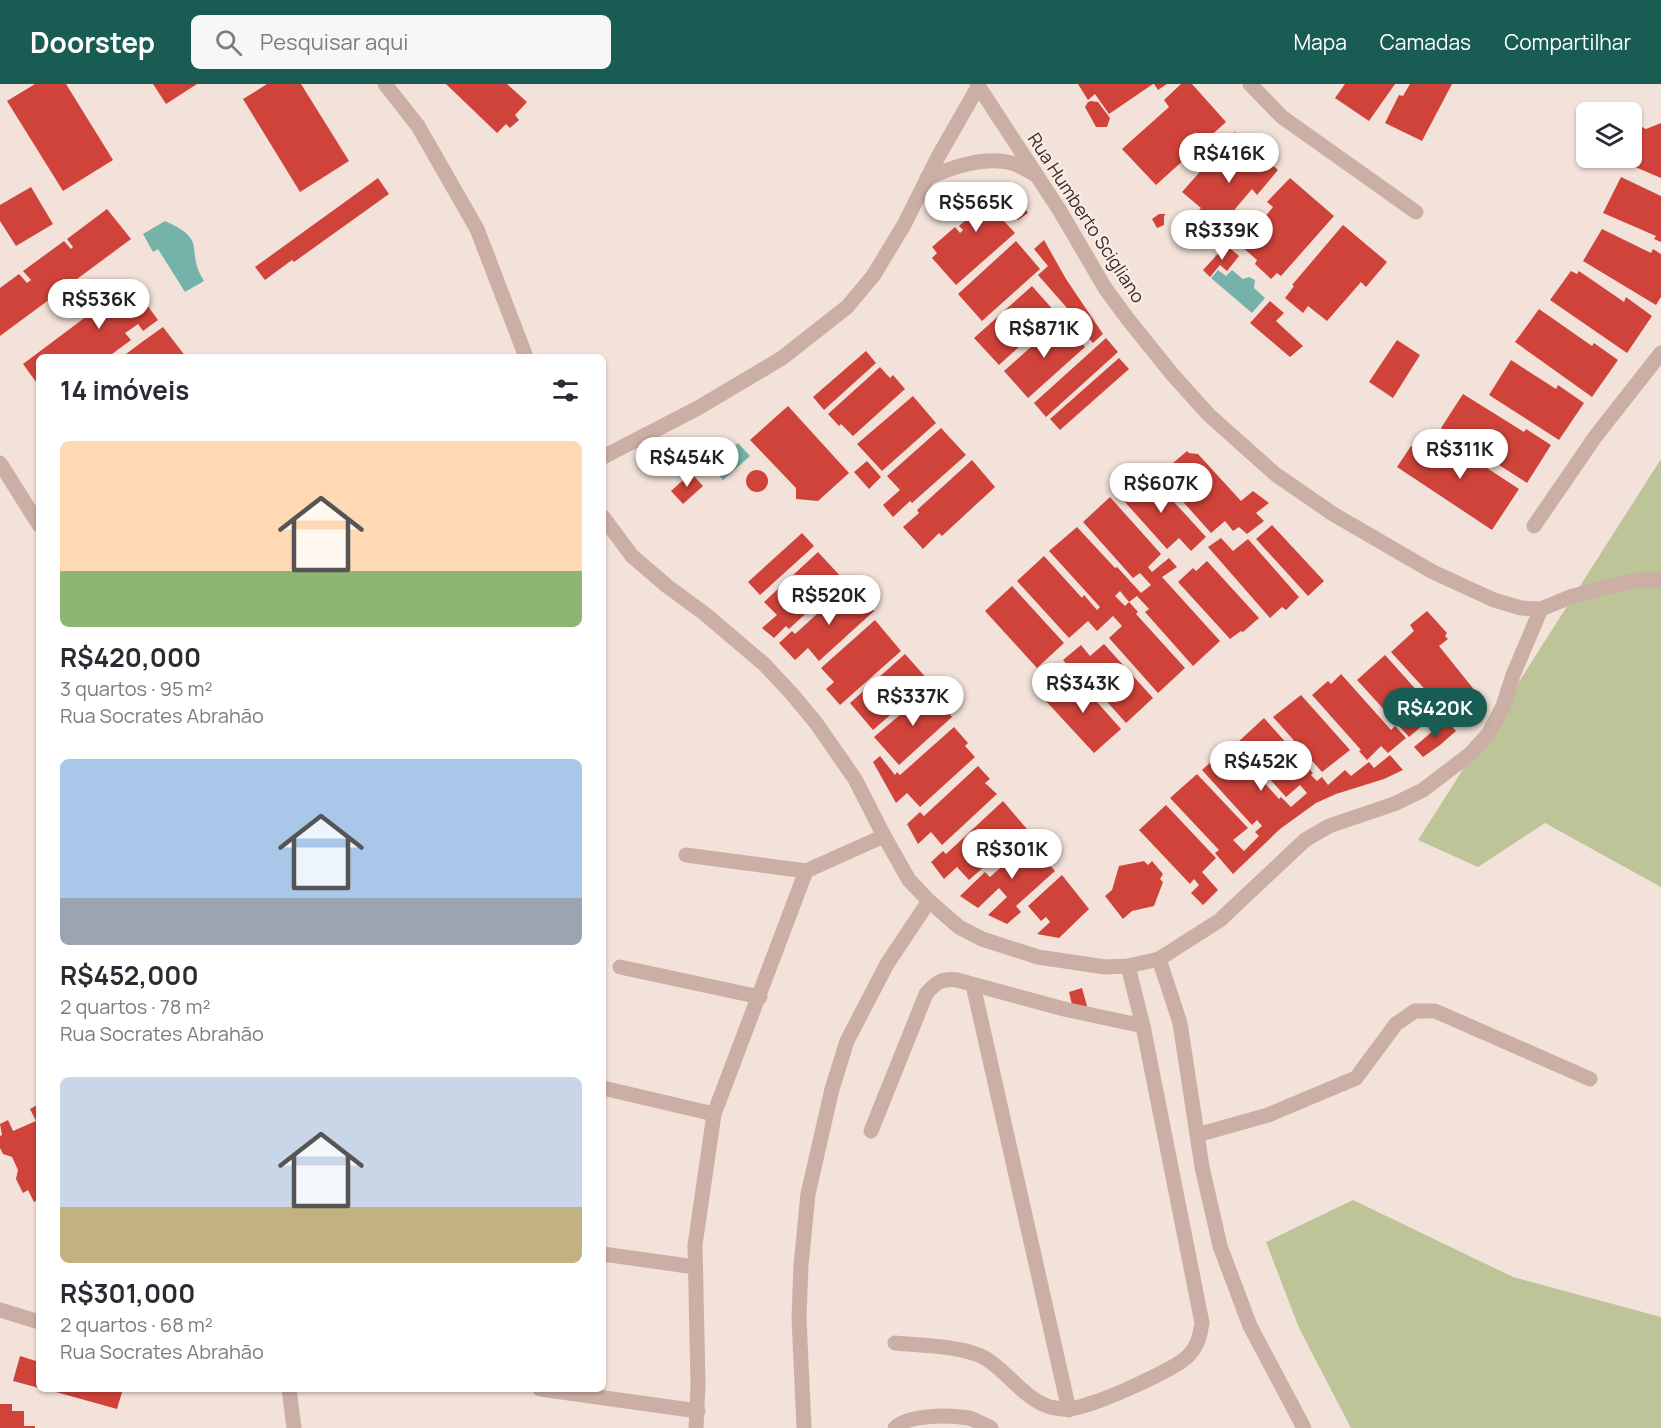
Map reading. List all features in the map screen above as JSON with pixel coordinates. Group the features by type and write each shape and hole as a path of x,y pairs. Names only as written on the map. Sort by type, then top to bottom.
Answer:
{"street":[{"path":"385,84 418,126 477,229 525,354"},
{"path":"1250,84 1282,117 1416,212"},
{"path":"606,455 699,408 782,358 847,307 873,276 904,225 978,85"},
{"name":"Rua Humberto Scigliano","path":"978,85 1060,211 1105,288 1127,318 1209,415 1275,474 1333,514 1433,572 1494,600 1521,608 1541,609 1570,597 1605,587 1639,580 1661,580"},
{"path":"927,178 951,168 994,161 1013,163 1036,175"},
{"path":"1534,526 1595,437 1661,353"},
{"path":"0,463 36,520"},
{"path":"606,521 632,556 765,665 792,694 816,723 855,779 909,880 929,901 959,927 982,939 1038,957 1105,967 1128,966 1159,959 1220,920 1305,840 1329,826 1394,804 1424,790 1470,754 1489,733 1503,706 1513,675 1541,609"},
{"path":"686,855 806,871 884,836"},
{"path":"696,1428 698,1411 695,1245 714,1114 806,871"},
{"path":"804,1428 799,1340 801,1265 808,1194 832,1089 846,1041 887,964 929,901"},
{"path":"1159,959 1180,1023 1202,1167 1220,1246 1250,1326 1304,1428"},
{"path":"895,1343 951,1348 985,1358 1039,1402 1050,1407 1069,1410 1096,1402 1165,1370 1187,1357 1196,1346 1202,1323 1143,1026 1128,966"},
{"path":"620,967 760,997"},
{"path":"871,1131 926,994 933,985 948,979 1064,1009 1143,1026"},
{"path":"973,985 1069,1410"},
{"path":"1197,1135 1268,1114 1356,1078 1396,1024 1415,1011 1435,1011 1590,1079"},
{"path":"606,1089 714,1114"},
{"path":"606,1254 695,1267"},
{"path":"0,1311 36,1321"},
{"path":"285,1392 294,1428"},
{"path":"562,1392 698,1411"},
{"path":"895,1428 900,1423 918,1417 970,1419 991,1428"}],"green space":[{"path":"1661,459 1661,887 1545,823 1478,867 1418,840"},
{"path":"1353,1200 1513,1277 1661,1317 1661,1428 1351,1428 1299,1328 1266,1242"}],"water":[{"path":"165,221 179,228 192,240 198,270 204,281 185,292 158,249 153,252 143,234"},
{"path":"1218,270 1226,276 1232,270 1243,279 1249,277 1255,280 1254,288 1265,298 1252,313 1211,278"},
{"path":"738,443 750,456 723,480 712,467"}],"building":[{"path":"35,84 66,84 113,160 63,191 7,101"},
{"path":"153,84 197,84 166,104"},
{"path":"267,84 301,84 349,161 300,192 243,99"},
{"path":"446,84 507,84 527,102 515,115 519,120 510,128 506,124 497,133"},
{"path":"1078,84 1153,84 1109,114 1095,94 1088,100"},
{"path":"1154,84 1167,84 1158,90"},
{"path":"1181,84 1192,84 1226,122 1156,185 1122,149 1169,107 1164,100"},
{"path":"1345,84 1395,84 1369,121 1335,98"},
{"path":"1410,84 1452,84 1422,141 1385,123 1399,95 1403,96"},
{"path":"1091,101 1098,102 1110,118 1107,127 1096,127 1085,107"},
{"path":"1661,123 1661,178 1638,168 1642,168 1642,127 1646,129"},
{"path":"1235,132 1278,170 1257,195 1252,189 1230,215 1243,228 1226,245 1214,234 1218,229 1198,211 1201,208 1182,192"},
{"path":"1621,177 1661,196 1661,242 1654,239 1656,236 1603,213"},
{"path":"378,178 389,194 265,280 255,267"},
{"path":"1290,178 1334,216 1281,276 1277,273 1271,279 1255,264 1257,260 1241,246 1273,207 1267,202"},
{"path":"31,187 53,224 16,246 0,221 0,205"},
{"path":"988,190 989,200 999,191 1015,198 1028,213 1018,220 1011,211 1002,219 1015,233 956,285 932,258 937,253 932,247 955,227 960,233 963,230 959,226 974,213 978,217 991,206 989,204 964,208 948,202 964,192"},
{"path":"107,209 131,239 0,336 0,288 19,274 27,283 31,280 23,271 64,241 71,249 73,247 67,239"},
{"path":"1159,214 1166,214 1164,225 1157,228 1152,219"},
{"path":"1343,225 1387,262 1366,287 1361,282 1327,321 1308,306 1303,313 1285,298 1294,286 1292,285"},
{"path":"1602,229 1651,253 1653,249 1661,254 1661,297 1656,305 1583,261"},
{"path":"1044,240 1066,279 1103,334 1093,343 1064,311 1067,308 1038,275 1048,266 1034,249"},
{"path":"1016,241 1040,269 982,321 958,294"},
{"path":"1226,245 1239,256 1227,271 1220,265 1210,277 1203,270"},
{"path":"1571,271 1577,274 1579,271 1624,302 1626,297 1652,316 1627,353 1550,300"},
{"path":"131,283 158,320 143,331 138,324 125,333 131,340 112,354 36,354"},
{"path":"1032,286 1056,313 999,365 974,338"},
{"path":"1270,301 1284,313 1276,321 1303,346 1290,357 1250,323"},
{"path":"1539,309 1592,346 1594,343 1618,360 1592,397 1515,342"},
{"path":"1061,320 1085,347 1028,398 1004,371"},
{"path":"163,327 184,354 126,354"},
{"path":"1106,338 1118,352 1046,417 1034,403"},
{"path":"1397,340 1420,355 1393,398 1369,382"},
{"path":"866,351 876,363 824,410 813,397"},
{"path":"36,354 36,382 23,364"},
{"path":"1119,358 1129,369 1060,430 1050,419"},
{"path":"1511,360 1556,389 1558,385 1584,403 1559,440 1489,395"},
{"path":"880,367 890,378 893,375 905,389 853,436 828,414"},
{"path":"1463,394 1524,432 1526,429 1551,445 1527,483 1441,428"},
{"path":"913,396 936,423 882,471 857,444"},
{"path":"788,406 849,473 818,501 796,499 796,488 750,440"},
{"path":"941,428 966,455 893,517 883,505 900,490 887,476"},
{"path":"1432,432 1519,489 1492,530 1397,467 1411,446 1420,452"},
{"path":"1187,451 1198,454 1241,501 1253,491 1269,503 1256,513 1264,521 1247,534 1239,527 1233,531 1225,521 1211,533 1159,475"},
{"path":"972,460 995,487 942,536 939,533 923,549 903,527 919,513 917,510"},
{"path":"867,461 881,477 869,489 854,472"},
{"path":"757,470 765,473 768,481 765,489 757,492 749,489 746,481 749,473"},
{"path":"691,473 703,486 683,504 671,491"},
{"path":"1132,477 1143,489 1154,480 1206,537 1191,551 1179,538 1167,549 1116,492"},
{"path":"1110,497 1161,554 1148,567 1152,572 1169,558 1177,567 1162,577 1220,641 1193,666 1145,612 1149,609 1137,596 1129,602 1138,612 1136,614 1185,668 1158,693 1109,638 1122,626 1113,616 1097,631 1088,621 1069,638 1017,581 1044,556 1082,598 1084,595 1097,610 1100,607 1049,551 1077,527 1141,593 1151,585 1140,573 1133,578 1083,522","holes":["1120,591 1129,602 1125,606 1115,596"]},
{"path":"1272,525 1324,581 1308,596 1256,539"},
{"path":"802,533 814,546 760,595 748,582"},
{"path":"1221,538 1233,551 1248,539 1299,597 1286,610 1282,607 1270,618 1208,547"},
{"path":"818,552 843,579 789,629 786,626 774,638 762,628 777,615 764,602"},
{"path":"1207,561 1259,618 1243,632 1241,631 1230,639 1178,582 1193,568 1196,571"},
{"path":"850,584 874,611 819,661 808,648 795,660 779,643 792,631 795,634"},
{"path":"1012,586 1064,643 1037,668 985,611"},
{"path":"1427,611 1447,633 1445,636 1448,639 1439,646 1476,692 1472,711 1457,694 1441,707 1391,652 1414,631 1410,625"},
{"path":"875,620 901,651 840,705 826,689 834,682 821,668"},
{"path":"1104,644 1153,698 1126,723 1077,668 1073,671 1063,660 1081,645 1090,656"},
{"path":"905,654 929,681 873,730 850,703"},
{"path":"1385,655 1437,713 1409,737 1357,680"},
{"path":"1072,674 1121,729 1094,753 1044,699"},
{"path":"1341,674 1391,730 1395,726 1406,738 1388,753 1381,746 1367,760 1359,751 1361,750 1312,695 1328,681 1331,684"},
{"path":"929,690 952,717 899,765 874,737"},
{"path":"1301,695 1350,750 1322,772 1273,717"},
{"path":"1264,718 1313,773 1311,775 1317,781 1322,777 1328,785 1345,770 1351,776 1369,762 1374,768 1390,755 1403,770 1316,803 1280,829 1233,874 1215,853 1219,850 1170,798 1197,774 1248,828 1233,840 1244,851 1259,836 1255,832 1262,826 1257,820 1252,825 1202,770 1230,745 1279,799 1281,797 1291,807 1307,793 1300,785 1286,797 1237,743"},
{"path":"1446,720 1456,731 1423,757 1414,747"},
{"path":"954,727 968,743 965,746 975,757 920,807 907,793 896,803 873,762 880,756 895,775 897,772 900,775"},
{"path":"978,766 990,779 985,783 997,794 942,845 931,832 918,844 907,824 920,812 924,816"},
{"path":"1003,801 1027,829 969,880 957,867 944,879 931,862 943,851 946,854"},
{"path":"1166,805 1216,858 1202,872 1218,890 1203,905 1191,893 1199,885 1194,879 1190,884 1139,830"},
{"path":"1028,833 1043,849 1038,853 1055,871 1016,906 1021,912 1007,924 988,915 1007,897 999,888 978,908 960,896 985,872 990,877 1008,861 1002,856"},
{"path":"1144,861 1148,865 1152,861 1163,874 1160,879 1163,882 1154,906 1132,911 1123,919 1105,896 1112,890 1119,866"},
{"path":"1062,875 1089,909 1059,938 1037,934 1050,922 1046,917 1041,921 1028,906"},
{"path":"1082,988 1087,1006 1073,1009 1069,992"},
{"path":"36,1106 36,1121 30,1109"},
{"path":"8,1120 13,1131 36,1121 36,1201 34,1202 28,1190 23,1193 16,1179 18,1170 12,1157 3,1154 0,1148 0,1136 2,1135 0,1124"},
{"path":"20,1356 36,1361 36,1387 13,1381"},
{"path":"56,1392 122,1392 117,1409"},
{"path":"0,1404 12,1404 12,1411 24,1411 24,1426 35,1426 35,1428 0,1428"}]}
